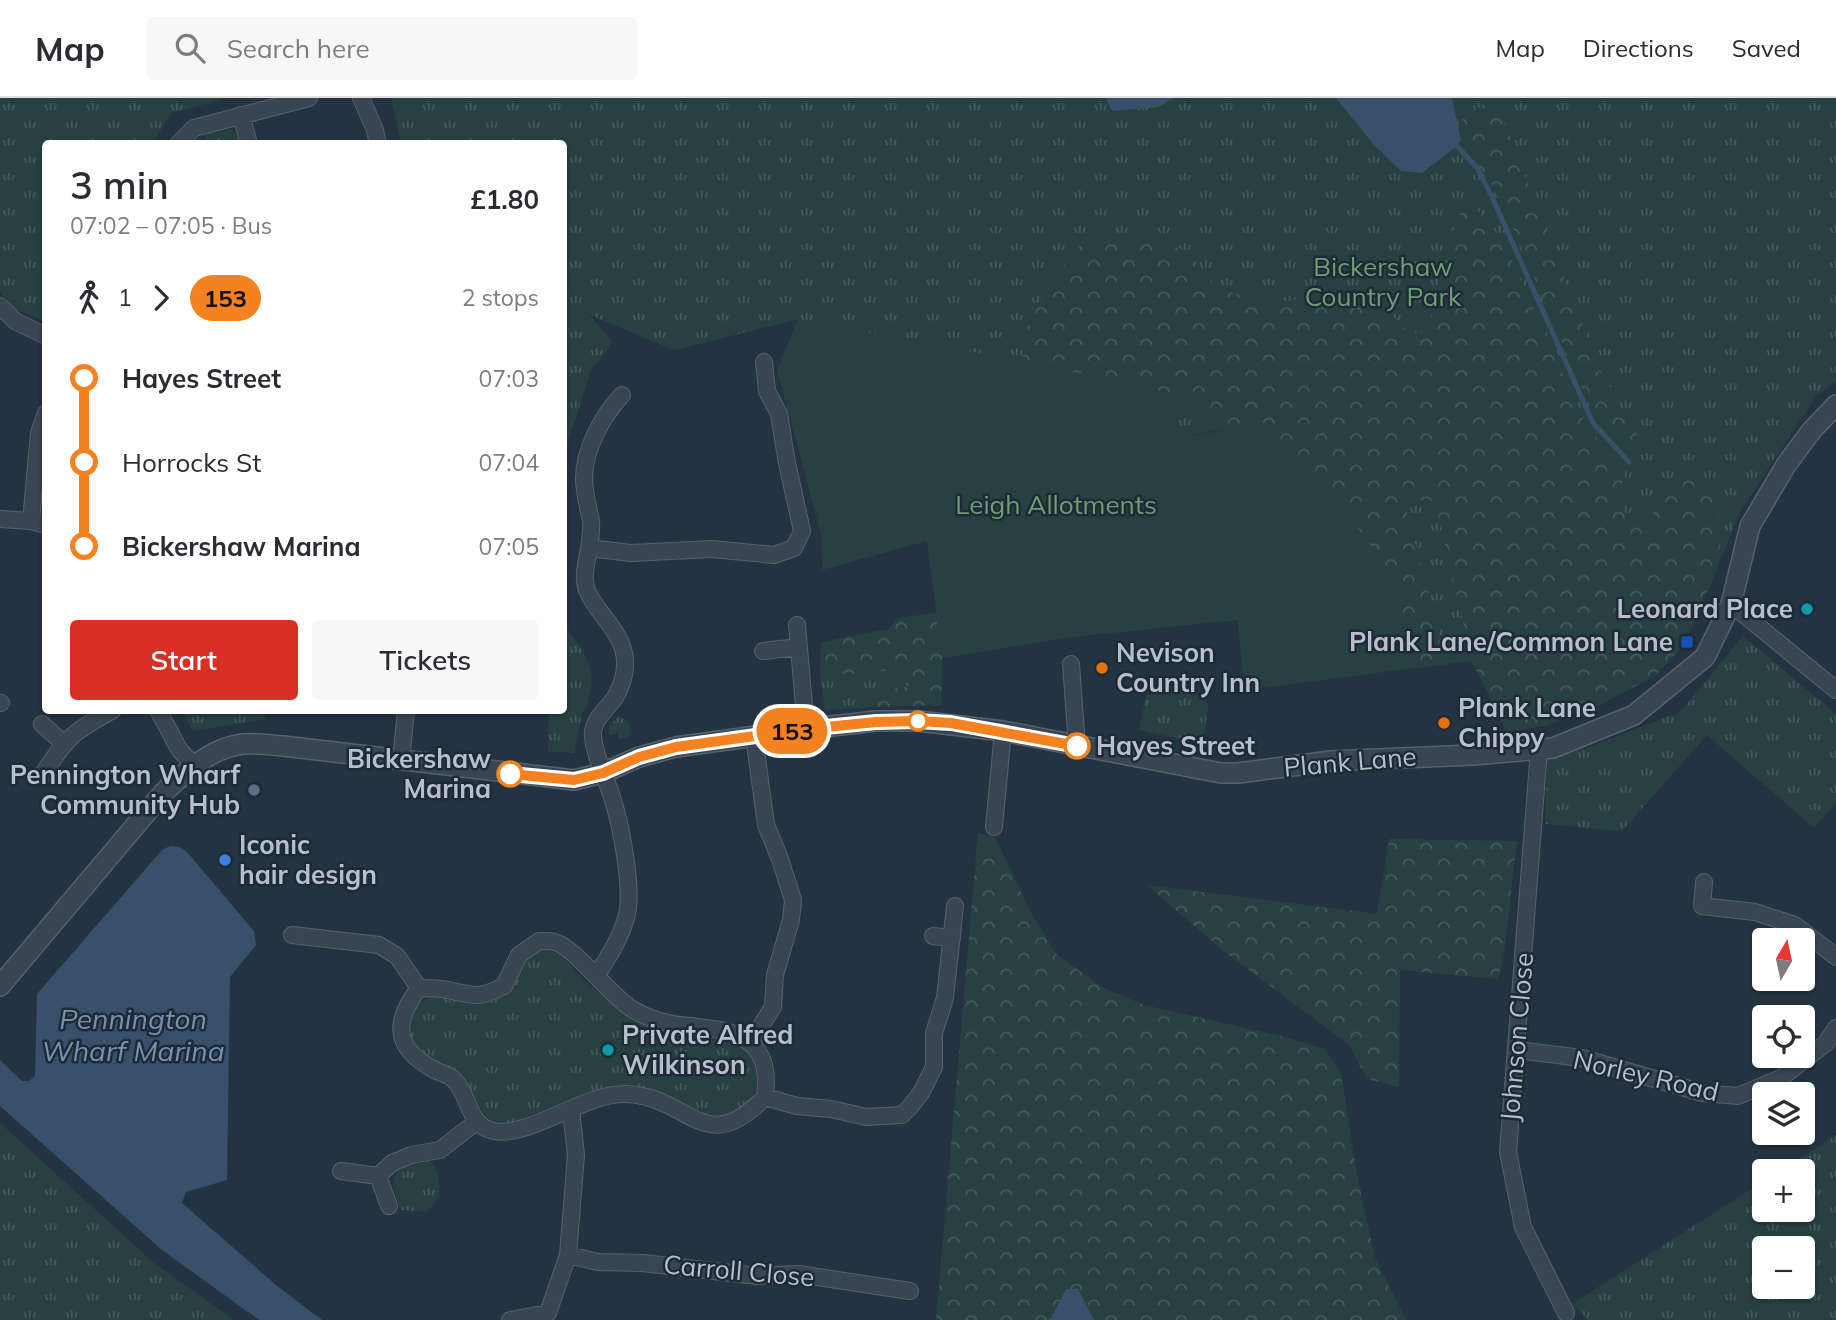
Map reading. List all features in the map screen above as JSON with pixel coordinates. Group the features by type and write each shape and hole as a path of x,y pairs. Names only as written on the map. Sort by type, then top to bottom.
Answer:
{"street":[{"path":"182,140 194,128 309,98"},
{"path":"362,98 377,140"},
{"path":"241,115 248,140"},
{"path":"0,306 15,321 42,334"},
{"path":"589,548 631,553 712,549 774,555 794,548 802,531 786,463 779,414 766,391 764,362"},
{"path":"596,976 611,952 627,914 627,882 612,797 593,732 598,716 612,702 622,683 625,660 621,640 586,590 585,573 591,523 584,475 594,440 611,406 622,395"},
{"name":"Plank Lane","path":"0,986 163,793 193,765 219,750 244,744 283,746 574,780 603,773 639,757 676,747 876,722 918,721 1003,731 1221,773 1331,761 1473,755 1553,748 1634,716 1705,657 1731,604 1750,526 1786,465 1812,430 1836,405"},
{"path":"0,519 38,523 39,433 42,424"},
{"path":"1731,604 1832,680"},
{"path":"797,625 806,729"},
{"path":"763,651 799,647"},
{"path":"1071,664 1077,746"},
{"path":"43,774 63,743 82,726 105,714"},
{"path":"161,714 179,748 193,765"},
{"path":"401,761 407,714"},
{"path":"42,724 63,743"},
{"path":"994,827 1003,731"},
{"path":"750,1043 772,1007 775,975 792,920 793,900 766,825 754,736"},
{"name":"Johnson Close","path":"1539,749 1508,1152 1523,1227 1566,1313"},
{"path":"1704,882 1702,906 1755,912 1796,925 1836,957"},
{"path":"765,1097 797,1106 831,1108 866,1117 902,1115 921,1093 934,1068 934,1033 945,998 955,906"},
{"path":"292,935 379,945 397,956 419,988"},
{"path":"933,936 951,938"},
{"path":"539,941 556,942 632,1009 655,1020 732,1031 750,1043 765,1064 765,1097 742,1118 726,1125 708,1124 647,1097 625,1094 605,1096 512,1131 492,1131 476,1122 466,1098 453,1079 409,1053 401,1037 402,1016 419,988 446,989 466,996 490,993 504,986 519,955 539,941"},
{"name":"Norley Road","path":"1517,1050 1581,1058 1703,1093 1738,1097 1781,1078 1826,1044 1836,1028"},
{"path":"510,1320 552,1316 568,1255 576,1155 571,1109"},
{"path":"378,1176 392,1163 440,1150 476,1122"},
{"path":"341,1171 378,1176"},
{"path":"378,1176 389,1206"},
{"name":"Carroll Close","path":"568,1255 598,1262 643,1263 757,1276 798,1275 910,1291"}],"green space":[{"path":"0,98 228,98 171,113 155,140 42,140 42,320 15,309 0,292"},
{"name":"Bickershaw Country Park","path":"391,98 1836,98 1836,381 1817,395 1741,510 1696,620 1678,651 1655,676 1599,705 1544,726 1507,732 1472,661 1415,668 1393,577 1219,430 1174,439 1181,396 799,319 674,350 588,314 613,342 591,370 567,446 567,140 400,140"},
{"path":"1495,98 1598,366 1638,437 1621,448 1596,420 1498,194 1461,140 1459,122"},
{"path":"231,130 239,140 205,140 207,133"},
{"path":"1477,210 1504,242 1587,428 1626,468 1619,497 1629,529 1650,518 1677,471 1698,481 1711,494 1718,512 1721,555 1696,620 1678,651 1655,676 1599,705 1544,726 1507,732 1472,661 1435,501 1419,500 1406,509 1448,664 1415,668 1393,577 1336,498 1265,423 1218,430 1181,395 1022,361 1022,337 1050,284 1077,247 1132,234 1187,251 1218,289 1274,303 1326,294 1380,303 1408,332 1428,333 1448,245 1459,214"},
{"name":"Leigh Allotments","path":"798,319 1022,361 1181,395 1174,439 1265,423 1336,498 1393,577 1415,668 1245,690 1237,620 1073,637 942,658 927,541 822,570 821,534 777,370"},
{"path":"936,613 942,658 941,705 876,707 872,693 910,686 898,670 820,673 821,642 889,629 897,618"},
{"path":"567,629 583,651 590,668 589,702 582,713 574,753 548,751 549,714 567,714"},
{"path":"1743,636 1836,714 1836,802 1814,828 1707,735 1622,831 1545,824 1547,759 1592,746 1680,712"},
{"path":"898,670 910,686 872,693 876,707 825,710 820,673"},
{"path":"1177,689 1205,697 1208,706 1203,744 1139,730 1146,695"},
{"path":"185,714 265,714 265,719 192,731"},
{"path":"619,716 628,722 633,735 619,739 618,733 609,735 609,726"},
{"path":"978,833 995,837 1031,913 1056,954 1102,987 1144,1005 1285,1037 1325,1049 1341,1073 1357,1175 1375,1258 1406,1320 936,1320"},
{"path":"1389,839 1517,841 1504,955 1498,979 1400,970 1399,1087 1367,1079 1349,1045 1222,950 1147,885 1377,914"},
{"path":"540,950 560,954 585,982 638,1022 671,1033 727,1038 740,1044 756,1064 756,1091 746,1104 734,1113 718,1117 703,1115 662,1092 629,1086 598,1089 511,1123 492,1121 462,1078 418,1048 409,1030 410,1018 418,1005 432,997 447,997 476,1004 495,1000 504,995 526,961"},
{"path":"0,1123 154,1263 234,1320 0,1320"},
{"path":"1836,1135 1836,1320 1588,1320 1572,1304 1752,1189 1752,1222 1815,1222 1815,1159 1799,1159"},
{"path":"428,1159 437,1172 439,1197 427,1212 400,1210 393,1187 397,1168"}],"water":[{"path":"1106,98 1174,98 1158,107 1112,111"},
{"path":"1336,98 1452,98 1461,140 1422,173 1401,171 1374,145"},
{"name":"Pennington Wharf Marina","path":"170,846 180,847 187,852 254,931 256,945 230,977 227,1180 186,1192 182,1203 276,1285 322,1320 259,1320 162,1250 0,1106 0,1060 22,1081 29,1081 35,1076 37,994 162,850"},
{"path":"1066,1289 1078,1289 1094,1320 1048,1320"}],"waterway":[{"path":"1457,146 1478,169 1492,197 1593,423 1629,462"}],"bus line":[{"name":"153","path":"510,774 574,780 603,773 639,757 676,747 876,722 951,723 1077,746"}],"place":[{"name":"Leonard Place","path":"1807,609"},
{"name":"Plank Lane/Common Lane","path":"1687,642"},
{"name":"Nevison Country Inn","path":"1102,668"},
{"name":"Plank Lane Chippy","path":"1444,723"},
{"name":"Hayes Street","path":"1077,746"},
{"name":"Bickershaw Marina","path":"510,774"},
{"name":"Pennington Wharf Community Hub","path":"254,790"},
{"name":"Iconic hair design","path":"225,860"},
{"name":"Private Alfred Wilkinson","path":"608,1050"}]}
